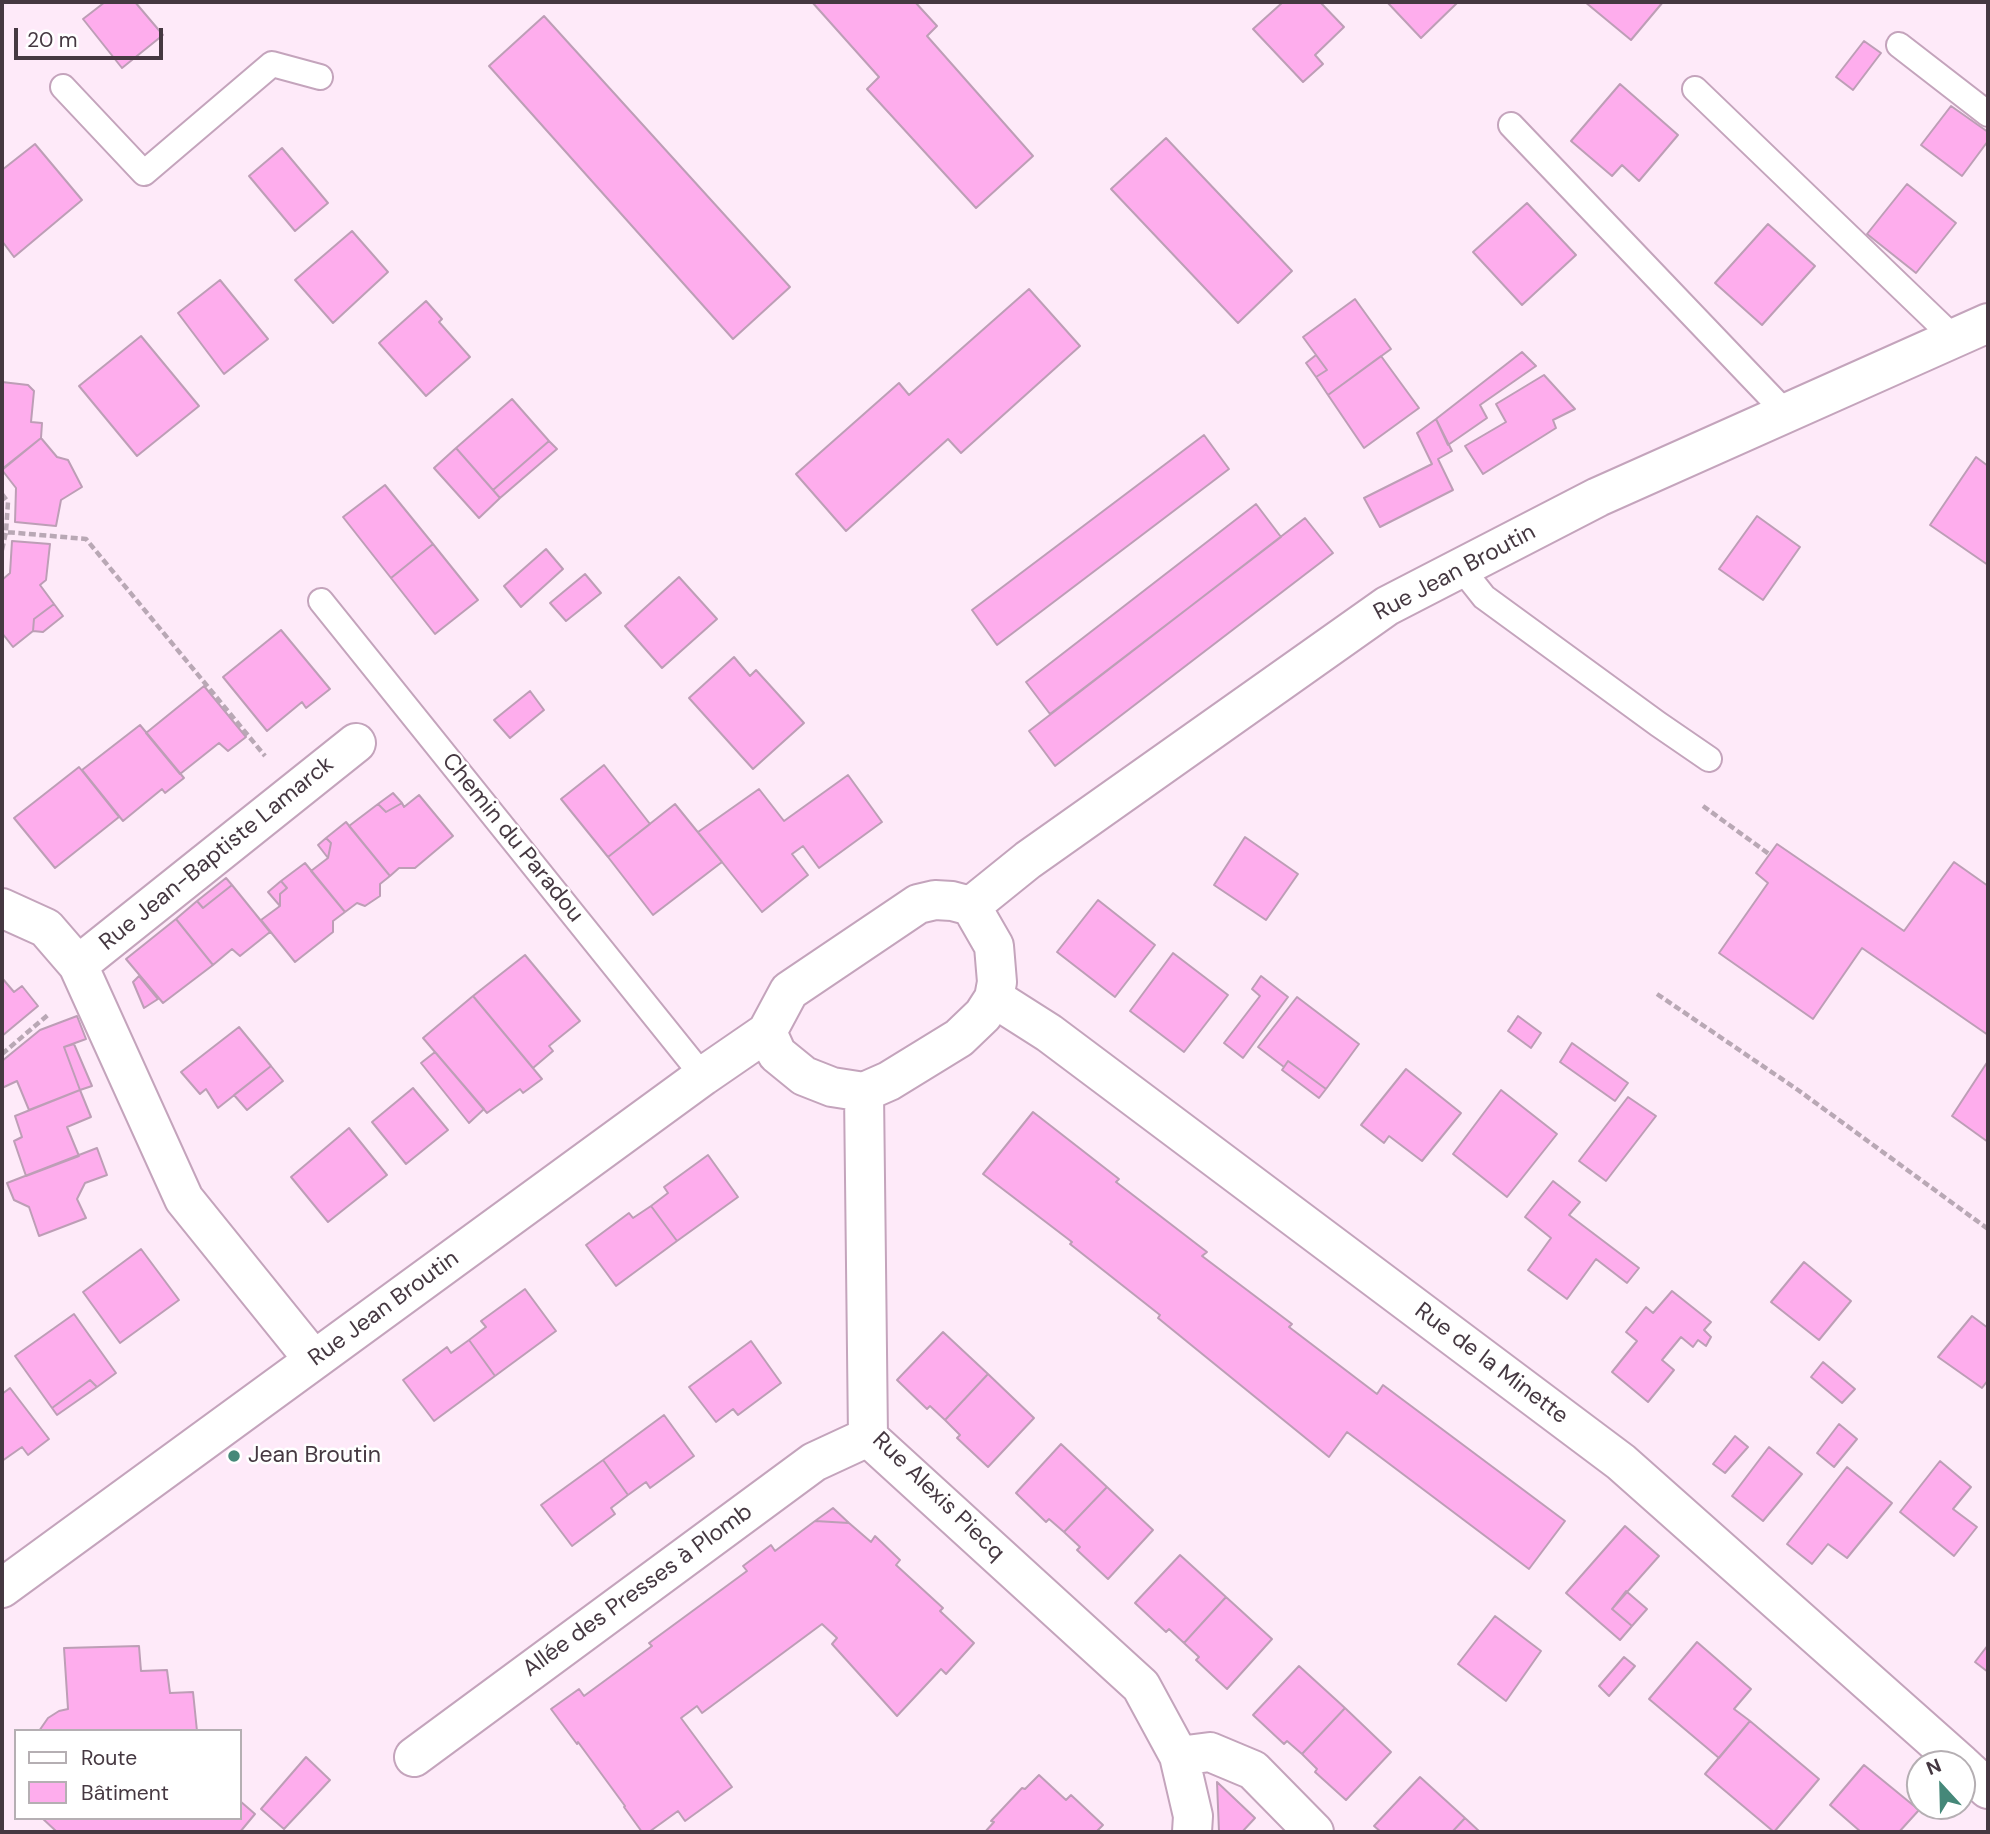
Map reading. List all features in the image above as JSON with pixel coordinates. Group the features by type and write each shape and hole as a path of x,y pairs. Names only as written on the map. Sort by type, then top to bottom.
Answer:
{"street":[{"name":"Rue Jean Broutin","path":"971,906 1028,860 1387,606 1598,498 1971,331"},
{"name":"Rue Jean-Baptiste Lamarck","path":"83,973 356,743"},
{"path":"935,900 971,906 994,946 997,982 994,998 983,1014 959,1038 889,1081 864,1092 832,1087 804,1076 776,1054 766,1032 789,991 918,904 935,900"},
{"name":"Rue Jean-Baptiste Lamarck","path":"2,908 46,928 83,973 184,1199 314,1360"},
{"name":"Rue de la Minette","path":"994,998 1049,1032 1622,1462 1944,1750"},
{"name":"Rue Jean Broutin","path":"2,1588 766,1032"},
{"name":"Rue Alexis Piecq","path":"864,1092 868,1437 1141,1686 1179,1756 1193,1815 1192,1832"},
{"name":"Allée des Presses à Plomb","path":"414,1757 814,1462 868,1437"},
{"path":"1179,1756 1210,1752 1253,1770 1314,1832"}],"lane":[{"path":"1899,45 1988,114"},
{"path":"63,87 144,173 272,64 320,77"},
{"path":"1695,89 1971,331"},
{"path":"1511,125 1786,413"},
{"path":"1461,568 1484,597 1709,759"},
{"name":"Chemin du Paradou","path":"321,601 703,1076"}],"path":[{"path":"2,494 8,502 2,550"},
{"path":"6,532 86,539 295,792"},
{"path":"1703,806 1769,854"},
{"path":"2,1054 83,973"},
{"path":"1657,994 1798,1090 1988,1228"}],"building":[{"path":"105,2 135,2 163,35 122,68 83,19"},
{"path":"812,2 915,2 937,26 927,36 1033,156 976,208 867,89 879,77"},
{"path":"1283,2 1320,2 1344,27 1315,55 1323,64 1303,82 1253,29"},
{"path":"1387,2 1456,2 1457,3 1421,38"},
{"path":"1585,2 1663,2 1631,40"},
{"path":"544,16 790,287 733,339 489,66"},
{"path":"1864,41 1881,53 1853,90 1836,77"},
{"path":"1620,84 1678,135 1639,181 1622,165 1612,176 1571,141"},
{"path":"1951,106 1988,132 1988,141 1962,176 1921,145"},
{"path":"1166,138 1292,271 1238,323 1111,189"},
{"path":"35,144 82,200 14,257 2,241 2,170"},
{"path":"282,148 328,203 295,231 249,176"},
{"path":"1907,184 1956,223 1916,273 1867,234"},
{"path":"1527,203 1576,255 1522,305 1473,252"},
{"path":"1768,224 1815,266 1762,325 1715,283"},
{"path":"352,231 388,272 333,323 295,280"},
{"path":"220,280 268,339 224,374 178,313"},
{"path":"1029,289 1080,346 961,453 948,439 846,531 796,474 899,383 909,395"},
{"path":"1355,299 1391,349 1328,395 1316,377 1327,370 1303,337"},
{"path":"426,301 442,319 439,322 470,357 426,396 379,343"},
{"path":"141,336 199,406 137,456 79,386"},
{"path":"1522,352 1536,366 1480,405 1487,418 1448,445 1436,419"},
{"path":"1316,355 1327,370 1316,377 1306,363"},
{"path":"1381,356 1419,408 1364,448 1328,395"},
{"path":"1544,375 1575,409 1553,420 1556,428 1483,474 1465,446 1506,422 1496,404"},
{"path":"2,382 28,385 34,391 31,422 42,423 41,438 2,469"},
{"path":"512,399 549,441 493,490 456,448"},
{"path":"1436,419 1452,451 1438,459 1453,490 1380,527 1364,498 1432,464 1417,433"},
{"path":"1204,435 1229,469 997,645 972,610"},
{"path":"41,438 57,457 68,460 82,487 61,500 56,526 15,522 16,488 2,470"},
{"path":"549,441 557,449 500,498 493,490"},
{"path":"456,448 500,498 479,518 434,468"},
{"path":"1976,457 1988,466 1988,565 1930,525"},
{"path":"385,485 433,544 391,578 343,517"},
{"path":"1256,504 1281,537 1050,714 1026,682"},
{"path":"1757,516 1800,547 1763,600 1719,569"},
{"path":"1305,518 1333,553 1055,766 1029,731"},
{"path":"12,541 50,544 46,580 40,585 54,604 34,619 33,631 13,647 2,633 2,580 10,573"},
{"path":"433,544 478,600 435,634 391,578"},
{"path":"546,549 563,569 521,607 504,586"},
{"path":"585,574 601,593 566,621 550,603"},
{"path":"679,577 717,619 662,668 625,626"},
{"path":"54,604 63,616 43,632 33,631 34,619"},
{"path":"281,630 330,689 306,708 302,702 267,731 223,677"},
{"path":"734,657 750,676 756,670 804,723 753,769 689,698"},
{"path":"204,686 246,737 228,751 219,743 180,774 146,733"},
{"path":"530,691 544,710 510,738 494,720"},
{"path":"140,725 184,778 165,793 162,789 123,821 82,770"},
{"path":"604,765 650,824 608,857 561,799"},
{"path":"79,767 119,817 55,868 14,818"},
{"path":"848,775 882,822 819,868 803,846 792,854 808,875 762,912 698,832 759,789 784,821"},
{"path":"393,793 402,803 386,812 378,804"},
{"path":"419,795 453,836 415,868 399,868 390,876 349,826 378,804 386,812 402,803 404,807"},
{"path":"675,804 722,862 653,915 608,857"},
{"path":"346,822 390,876 380,884 380,896 365,906 357,903 345,912 311,871 328,858 331,843 326,838"},
{"path":"1245,837 1298,874 1266,920 1214,885"},
{"path":"326,838 331,843 328,858 318,845"},
{"path":"1777,844 1904,931 1954,862 1988,886 1988,1035 1862,948 1813,1019 1719,953 1768,883 1756,873"},
{"path":"305,863 345,912 333,921 333,932 295,962 261,920 280,906 280,894 287,888 281,881"},
{"path":"226,878 232,885 203,908 197,901"},
{"path":"281,881 287,888 280,894 280,906 268,892"},
{"path":"232,885 270,932 240,956 232,949 213,965 176,919 197,901 203,908"},
{"path":"1098,900 1155,945 1115,997 1057,952"},
{"path":"176,919 213,965 163,1003 126,959"},
{"path":"1173,953 1228,995 1184,1052 1130,1011"},
{"path":"525,955 580,1021 549,1046 553,1051 533,1068 473,996"},
{"path":"139,976 158,999 144,1008 133,982"},
{"path":"1261,976 1288,997 1243,1058 1224,1043 1260,996 1252,989"},
{"path":"2,978 14,992 22,986 38,1006 2,1036"},
{"path":"473,996 542,1079 523,1093 520,1089 487,1113 423,1038"},
{"path":"1297,997 1359,1044 1326,1089 1288,1061 1284,1067 1258,1047"},
{"path":"77,1016 86,1039 64,1047 80,1090 29,1110 17,1081 2,1088 2,1061 40,1030"},
{"path":"1518,1016 1541,1033 1531,1048 1508,1031"},
{"path":"239,1027 271,1066 218,1108 206,1089 200,1094 181,1072"},
{"path":"1572,1043 1628,1083 1615,1101 1560,1062"},
{"path":"74,1044 92,1086 80,1090 64,1047"},
{"path":"435,1052 484,1109 469,1123 421,1063"},
{"path":"1288,1061 1326,1089 1319,1098 1282,1070"},
{"path":"1988,1061 1988,1142 1952,1116"},
{"path":"271,1066 283,1081 247,1110 234,1095"},
{"path":"1406,1069 1461,1113 1422,1161 1389,1136 1384,1143 1361,1125"},
{"path":"413,1088 448,1130 406,1164 372,1122"},
{"path":"80,1090 91,1117 67,1127 79,1156 26,1176 14,1141 22,1137 15,1116"},
{"path":"1501,1090 1557,1134 1507,1197 1453,1154"},
{"path":"1628,1097 1656,1116 1606,1181 1579,1161"},
{"path":"1033,1112 1119,1179 1116,1182 1207,1252 1202,1256 1292,1324 1289,1327 1377,1394 1383,1385 1565,1521 1529,1569 1347,1432 1329,1457 1158,1318 1160,1315 1070,1244 1072,1242 983,1174"},
{"path":"349,1128 387,1175 328,1222 291,1177"},
{"path":"97,1148 107,1175 85,1183 77,1199 86,1218 39,1236 29,1207 14,1200 7,1183"},
{"path":"708,1155 738,1197 677,1241 651,1206 668,1193 664,1187"},
{"path":"1553,1181 1580,1202 1569,1215 1639,1268 1627,1283 1596,1259 1567,1299 1528,1270 1551,1238 1525,1217"},
{"path":"651,1206 677,1241 616,1286 586,1245 629,1213 633,1218"},
{"path":"141,1249 179,1300 120,1343 83,1292"},
{"path":"1804,1262 1851,1301 1819,1340 1771,1302"},
{"path":"525,1289 556,1331 495,1376 469,1340 486,1327 481,1321"},
{"path":"1672,1291 1711,1322 1704,1330 1711,1337 1706,1346 1698,1340 1693,1347 1681,1337 1662,1360 1674,1370 1648,1402 1612,1372 1637,1341 1626,1332 1646,1307 1653,1313"},
{"path":"74,1314 116,1373 97,1387 90,1380 52,1408 15,1356"},
{"path":"1972,1316 1988,1328 1988,1380 1982,1388 1938,1357"},
{"path":"943,1332 988,1374 945,1420 930,1406 927,1409 897,1380"},
{"path":"469,1340 495,1376 434,1421 403,1380 447,1347 451,1353"},
{"path":"751,1341 781,1383 738,1415 733,1409 716,1422 689,1387"},
{"path":"1823,1362 1855,1389 1842,1403 1811,1377"},
{"path":"988,1374 1034,1418 988,1467 957,1438 960,1435 945,1420"},
{"path":"90,1380 97,1387 57,1415 52,1408"},
{"path":"10,1388 49,1439 28,1455 22,1447 2,1461 2,1394"},
{"path":"664,1415 694,1456 650,1488 646,1482 628,1495 603,1460"},
{"path":"1839,1424 1857,1439 1834,1467 1817,1453"},
{"path":"1735,1436 1748,1447 1725,1473 1713,1464"},
{"path":"1061,1444 1107,1487 1064,1532 1049,1519 1046,1522 1016,1493"},
{"path":"1769,1447 1802,1474 1763,1521 1732,1496"},
{"path":"603,1460 628,1495 611,1508 615,1514 572,1546 541,1505"},
{"path":"1940,1461 1971,1487 1953,1509 1977,1527 1954,1556 1900,1512"},
{"path":"1847,1467 1892,1503 1847,1558 1828,1544 1812,1564 1787,1544"},
{"path":"1107,1487 1153,1530 1108,1579 1077,1550 1080,1547 1064,1532"},
{"path":"833,1508 849,1523 815,1521"},
{"path":"815,1521 849,1523 871,1542 875,1536 900,1560 896,1565 943,1608 940,1611 974,1643 946,1674 941,1669 897,1716 832,1644 837,1638 822,1624 702,1713 697,1706 681,1718 732,1787 685,1821 678,1811 649,1832 642,1832 551,1709 579,1689 584,1696 652,1646 649,1643 747,1571 743,1566 771,1545 775,1551"},
{"path":"1625,1526 1659,1556 1612,1609 1632,1626 1620,1640 1566,1593"},
{"path":"1180,1555 1226,1597 1184,1643 1169,1629 1166,1632 1135,1603"},
{"path":"1626,1591 1647,1609 1632,1626 1612,1609"},
{"path":"1226,1597 1272,1639 1227,1689 1196,1660 1199,1657 1184,1643"},
{"path":"1495,1616 1541,1651 1506,1701 1458,1664"},
{"path":"1697,1642 1751,1689 1734,1709 1750,1721 1719,1758 1649,1699"},
{"path":"1988,1645 1988,1672 1975,1662"},
{"path":"139,1646 141,1671 167,1670 170,1693 193,1692 197,1729 40,1729 48,1718 68,1709 64,1648"},
{"path":"1624,1657 1635,1666 1609,1696 1599,1686"},
{"path":"1299,1666 1345,1708 1302,1754 1287,1741 1284,1744 1253,1715"},
{"path":"1345,1708 1391,1752 1346,1800 1315,1772 1317,1769 1302,1754"},
{"path":"1750,1721 1819,1779 1774,1832 1705,1774"},
{"path":"306,1757 330,1780 284,1829 261,1809"},
{"path":"1864,1765 1906,1799 1906,1820 1910,1820 1899,1832 1861,1832 1830,1805"},
{"path":"1039,1775 1066,1800 1071,1795 1103,1825 1096,1832 985,1832 994,1822 991,1821 1022,1788 1025,1789"},
{"path":"1420,1777 1465,1818 1452,1832 1381,1832 1374,1826"},
{"path":"1217,1782 1255,1818 1242,1832 1219,1832"},
{"path":"242,1803 255,1814 240,1832 57,1832 44,1820 242,1820"},
{"path":"1465,1818 1480,1832 1452,1832"}],"place":[{"name":"Jean Broutin","path":"234,1456"}]}
